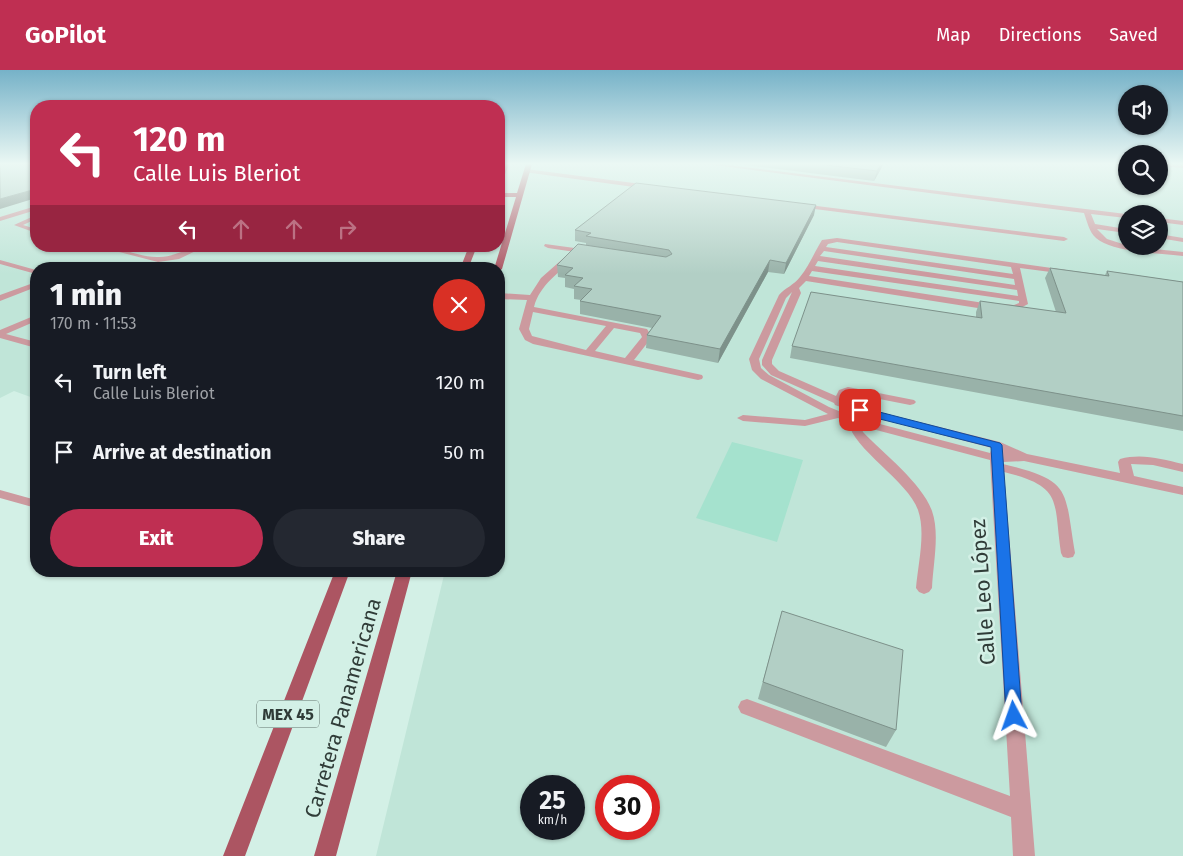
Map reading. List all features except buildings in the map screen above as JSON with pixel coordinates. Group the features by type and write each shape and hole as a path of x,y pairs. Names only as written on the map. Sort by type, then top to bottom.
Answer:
{"main road":[{"path":"505,245 518,201"},
{"name":"MEX 45","path":"234,856 341,577"},
{"name":"Carretera Panamericana","path":"325,856 403,577"}],"street":[{"path":"1004,201 1118,215"},
{"path":"798,206 1064,239"},
{"path":"0,219 30,210"},
{"path":"1087,211 1096,235 1110,242 1183,254"},
{"path":"30,220 17,225 30,229"},
{"path":"1168,221 1183,223"},
{"path":"1093,226 1118,230"},
{"path":"1168,238 1183,240"},
{"path":"838,415 765,377 758,372 754,365 754,359 782,297 786,292 795,288 804,278 824,242 837,240 1077,274"},
{"path":"548,246 582,251 544,280 532,298 524,329 528,338 533,341 698,377"},
{"path":"820,248 1018,277"},
{"path":"125,252 158,260 176,257 188,252"},
{"path":"816,258 1021,288"},
{"path":"0,262 30,270"},
{"path":"804,278 1006,309 1024,304 1015,265"},
{"path":"811,268 1024,300"},
{"path":"0,298 30,286"},
{"path":"795,288 797,293 766,360 767,365 775,373 839,403 857,416"},
{"path":"505,296 532,298"},
{"path":"530,309 639,329 647,334 647,337 628,362"},
{"path":"0,334 30,321"},
{"path":"588,353 613,324"},
{"path":"0,334 30,343"},
{"path":"839,403 843,392 848,390 910,402"},
{"path":"743,418 805,423 838,415 857,416 996,456 1052,486 1058,495 1068,553"},
{"path":"857,416 854,428 858,434 916,495 925,510 927,526 924,588"},
{"path":"996,456 1024,457 1183,490"},
{"name":"Calle Leo López","path":"996,456 1024,856"},
{"path":"1128,479 1124,462 1129,460 1142,460 1183,468"},
{"path":"0,494 30,502"},
{"path":"747,707 1021,812"}],"shaded area":[{"path":"0,201 30,201 30,252 505,252 505,201 1183,201 1183,856 376,856 444,577 505,577 505,262 30,262 30,397 14,391 0,398"},
{"path":"732,442 803,460 777,542 696,518"}],"route":[{"path":"860,410 996,445 1014,716"}]}
